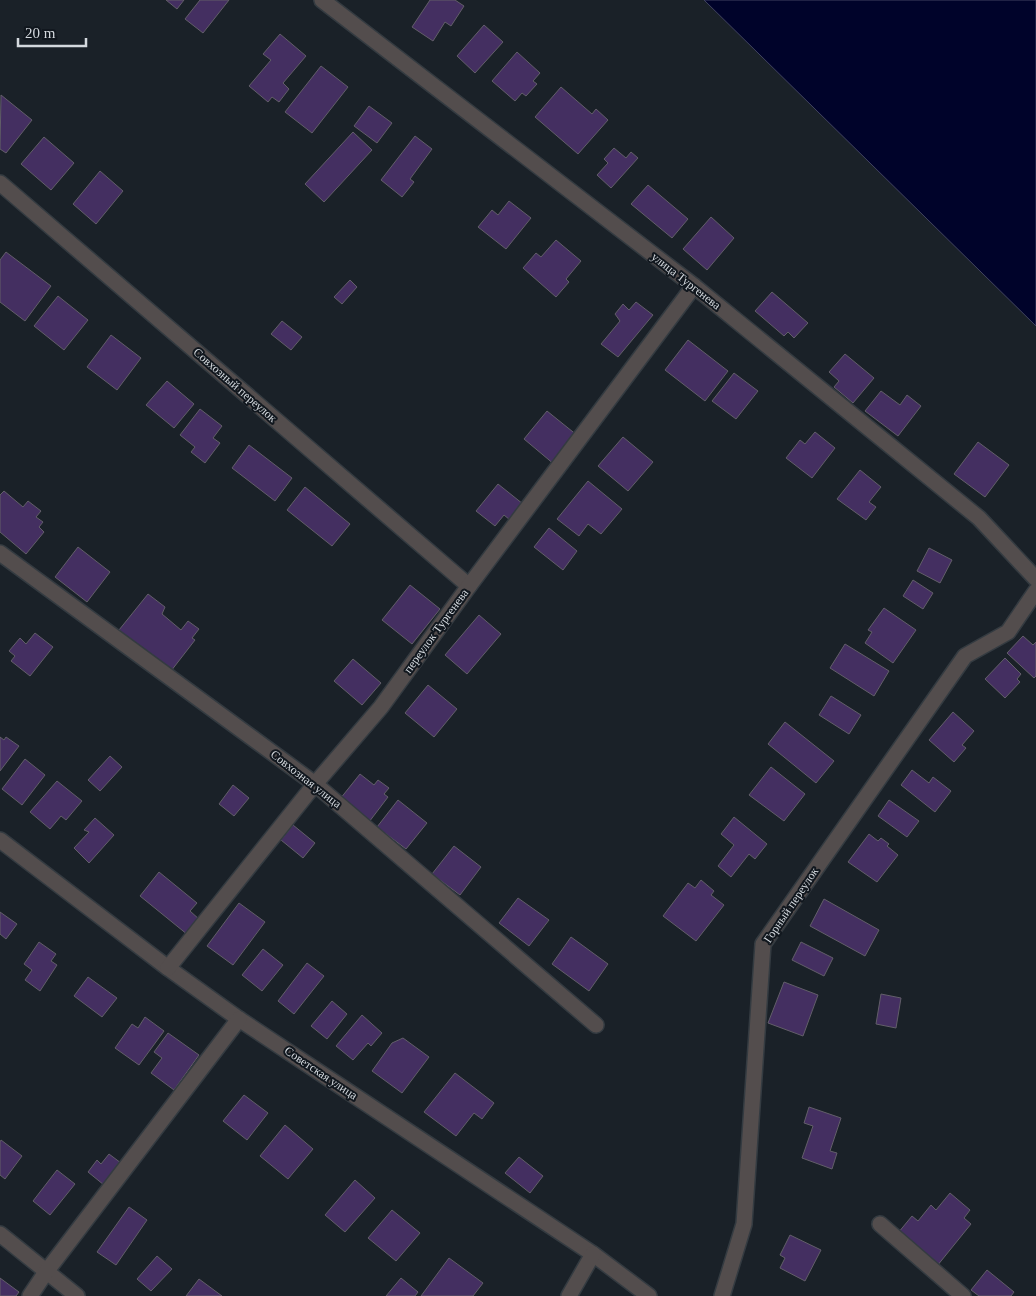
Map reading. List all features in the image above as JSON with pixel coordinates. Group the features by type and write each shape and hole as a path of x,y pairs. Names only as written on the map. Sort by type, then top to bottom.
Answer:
{"street":[{"name":"улица Тургенева","path":"322,0 694,286 979,518 1036,579"},
{"name":"Совхозный переулок","path":"0,184 469,586"},
{"name":"переулок Тургенева","path":"168,968 315,784 381,707 469,586 694,286"},
{"name":"Совхозная улица","path":"0,553 315,784 596,1025"},
{"name":"Горный переулок","path":"722,1296 744,1224 763,944 965,656 1008,632 1036,591"},
{"name":"Советская улица","path":"0,840 168,968 239,1019 594,1254 648,1296"},
{"path":"30,1296 46,1272 239,1019"},
{"path":"880,1224 962,1296"},
{"path":"0,1234 77,1296"},
{"path":"569,1296 594,1254"}],"water":[{"path":"704,0 1036,0 1036,326"}],"building":[{"path":"166,0 184,0 177,9"},
{"path":"200,0 229,0 203,33 185,19"},
{"path":"430,0 455,0 464,6 451,26 445,22 433,41 412,27"},
{"path":"484,25 503,42 475,73 457,56"},
{"path":"280,34 306,56 283,83 289,89 279,102 272,97 268,102 249,86 271,60 263,54"},
{"path":"517,52 540,73 533,81 537,84 526,96 522,93 515,101 492,81"},
{"path":"321,66 348,87 312,133 285,112"},
{"path":"561,87 592,114 596,109 608,120 578,154 535,117"},
{"path":"1,95 32,120 6,153 0,149"},
{"path":"369,106 392,123 377,143 354,126"},
{"path":"353,132 372,150 324,202 305,184"},
{"path":"415,136 432,149 410,179 414,182 402,197 381,180"},
{"path":"44,137 74,163 51,190 21,164"},
{"path":"614,148 626,158 631,152 638,158 611,188 597,175 608,163 604,159"},
{"path":"100,171 123,191 96,224 73,204"},
{"path":"648,185 688,219 672,238 631,204"},
{"path":"509,201 531,218 506,249 478,227 492,210 498,215"},
{"path":"711,217 734,238 707,270 683,249"},
{"path":"556,240 581,261 566,279 569,282 556,297 523,268 536,253 541,257"},
{"path":"6,252 51,286 25,321 0,302 0,260"},
{"path":"350,280 357,287 342,304 334,297"},
{"path":"772,292 808,323 794,338 788,332 784,336 755,311"},
{"path":"58,296 88,320 64,350 34,326"},
{"path":"636,302 653,315 618,357 601,344 620,321 615,314 623,304 629,310"},
{"path":"282,321 302,337 291,350 271,334"},
{"path":"111,335 141,358 117,390 87,367"},
{"path":"688,340 728,371 705,401 665,370"},
{"path":"845,354 874,378 853,403 834,387 839,381 829,372"},
{"path":"734,373 758,391 736,419 712,401"},
{"path":"167,381 194,404 174,428 146,405"},
{"path":"881,391 900,405 907,395 921,406 898,436 865,411"},
{"path":"200,409 222,426 213,438 220,443 205,463 191,452 195,447 180,435"},
{"path":"547,411 578,436 555,465 524,439"},
{"path":"815,432 835,448 812,478 786,458 800,440 805,444"},
{"path":"623,437 653,462 628,491 598,466"},
{"path":"978,442 1009,465 985,497 954,474"},
{"path":"249,445 292,478 275,501 232,468"},
{"path":"860,470 881,487 869,502 876,507 866,520 837,499"},
{"path":"588,481 622,509 601,534 588,524 579,536 557,519"},
{"path":"498,484 523,504 510,520 504,515 495,526 476,511"},
{"path":"305,487 350,524 332,546 287,510"},
{"path":"4,491 23,507 28,501 41,511 36,517 43,522 39,527 44,532 26,554 0,532 0,495"},
{"path":"549,528 577,551 563,570 534,547"},
{"path":"78,547 110,572 87,602 55,577"},
{"path":"929,548 952,560 940,583 917,571"},
{"path":"913,580 933,593 923,609 903,596"},
{"path":"410,585 440,609 412,644 382,620"},
{"path":"148,594 165,607 162,614 181,630 188,621 199,629 192,638 195,640 171,671 119,630"},
{"path":"884,608 916,630 893,663 865,643 872,632 868,630"},
{"path":"479,615 501,634 467,674 445,655"},
{"path":"35,633 53,647 30,676 11,661 15,656 9,651 20,638 26,644"},
{"path":"1023,636 1033,645 1036,642 1036,676 1034,678 1007,653"},
{"path":"845,644 889,671 874,696 830,668"},
{"path":"1005,658 1021,674 1017,679 1020,682 1005,698 985,679"},
{"path":"353,659 381,683 362,705 334,681"},
{"path":"428,685 457,709 434,737 405,713"},
{"path":"831,696 861,715 849,734 819,715"},
{"path":"953,712 974,731 962,745 966,748 954,762 929,740"},
{"path":"785,722 834,761 816,783 768,744"},
{"path":"0,737 4,740 6,737 19,746 0,771"},
{"path":"110,756 122,767 100,791 88,780"},
{"path":"25,759 45,775 22,805 2,789"},
{"path":"771,767 805,794 784,821 749,795"},
{"path":"912,770 929,783 933,777 951,791 935,812 901,785"},
{"path":"360,774 374,785 378,780 389,788 384,794 388,797 369,822 340,799"},
{"path":"57,781 82,801 66,820 61,816 50,829 30,812"},
{"path":"233,785 249,798 234,816 219,804"},
{"path":"398,800 427,823 406,849 377,827"},
{"path":"889,800 919,821 907,837 878,816"},
{"path":"734,817 767,844 755,859 749,854 731,877 718,866 734,845 721,834"},
{"path":"95,818 114,835 89,863 74,848 89,832 84,830"},
{"path":"293,825 315,843 303,858 281,840"},
{"path":"869,834 878,841 881,838 898,855 877,882 848,862"},
{"path":"454,846 481,867 460,895 432,874"},
{"path":"159,872 197,903 190,911 200,920 188,935 140,896"},
{"path":"701,880 714,891 711,895 724,905 696,941 663,916 688,883 695,888"},
{"path":"518,898 549,920 529,946 499,923"},
{"path":"824,899 879,930 865,956 810,926"},
{"path":"239,903 265,922 233,965 207,946"},
{"path":"0,912 17,924 6,939 0,934"},
{"path":"571,937 608,964 589,991 552,964"},
{"path":"39,942 56,954 51,961 57,965 40,991 25,980 32,970 24,964"},
{"path":"801,942 833,958 824,976 792,960"},
{"path":"263,949 283,965 262,991 242,975"},
{"path":"307,963 324,976 294,1014 278,1001"},
{"path":"88,977 117,998 102,1017 74,996"},
{"path":"784,982 818,995 803,1036 768,1023"},
{"path":"881,994 901,998 896,1028 876,1024"},
{"path":"332,1001 347,1014 327,1039 311,1026"},
{"path":"362,1015 382,1033 371,1046 368,1043 353,1060 336,1046"},
{"path":"145,1017 164,1031 139,1065 115,1048 132,1024 138,1028"},
{"path":"168,1033 199,1055 174,1090 151,1073 162,1058 154,1052"},
{"path":"403,1038 429,1057 402,1093 372,1071 392,1043"},
{"path":"455,1073 494,1103 482,1119 474,1113 456,1136 424,1112"},
{"path":"244,1095 268,1113 247,1140 223,1121"},
{"path":"809,1107 841,1118 830,1151 837,1153 832,1169 802,1158 813,1126 804,1123"},
{"path":"285,1125 313,1149 288,1179 260,1156"},
{"path":"1,1140 22,1156 5,1179 0,1175"},
{"path":"109,1154 121,1163 104,1185 88,1172 97,1160 101,1164"},
{"path":"519,1157 543,1176 530,1193 505,1173"},
{"path":"57,1170 75,1184 50,1215 33,1201"},
{"path":"355,1180 375,1198 345,1232 325,1215"},
{"path":"950,1193 970,1210 964,1218 971,1224 937,1266 898,1233 912,1216 918,1221 931,1205 936,1210"},
{"path":"129,1207 147,1220 116,1265 97,1252"},
{"path":"392,1210 420,1233 396,1261 368,1238"},
{"path":"790,1235 821,1250 805,1281 780,1268 785,1258 780,1255"},
{"path":"157,1256 172,1269 151,1291 137,1279"},
{"path":"449,1258 483,1283 473,1296 421,1296"},
{"path":"987,1270 1014,1292 1011,1296 979,1296 971,1290"},
{"path":"0,1278 19,1292 16,1296 0,1296"},
{"path":"401,1278 418,1292 415,1296 386,1296"},
{"path":"199,1279 222,1296 186,1296"}]}
